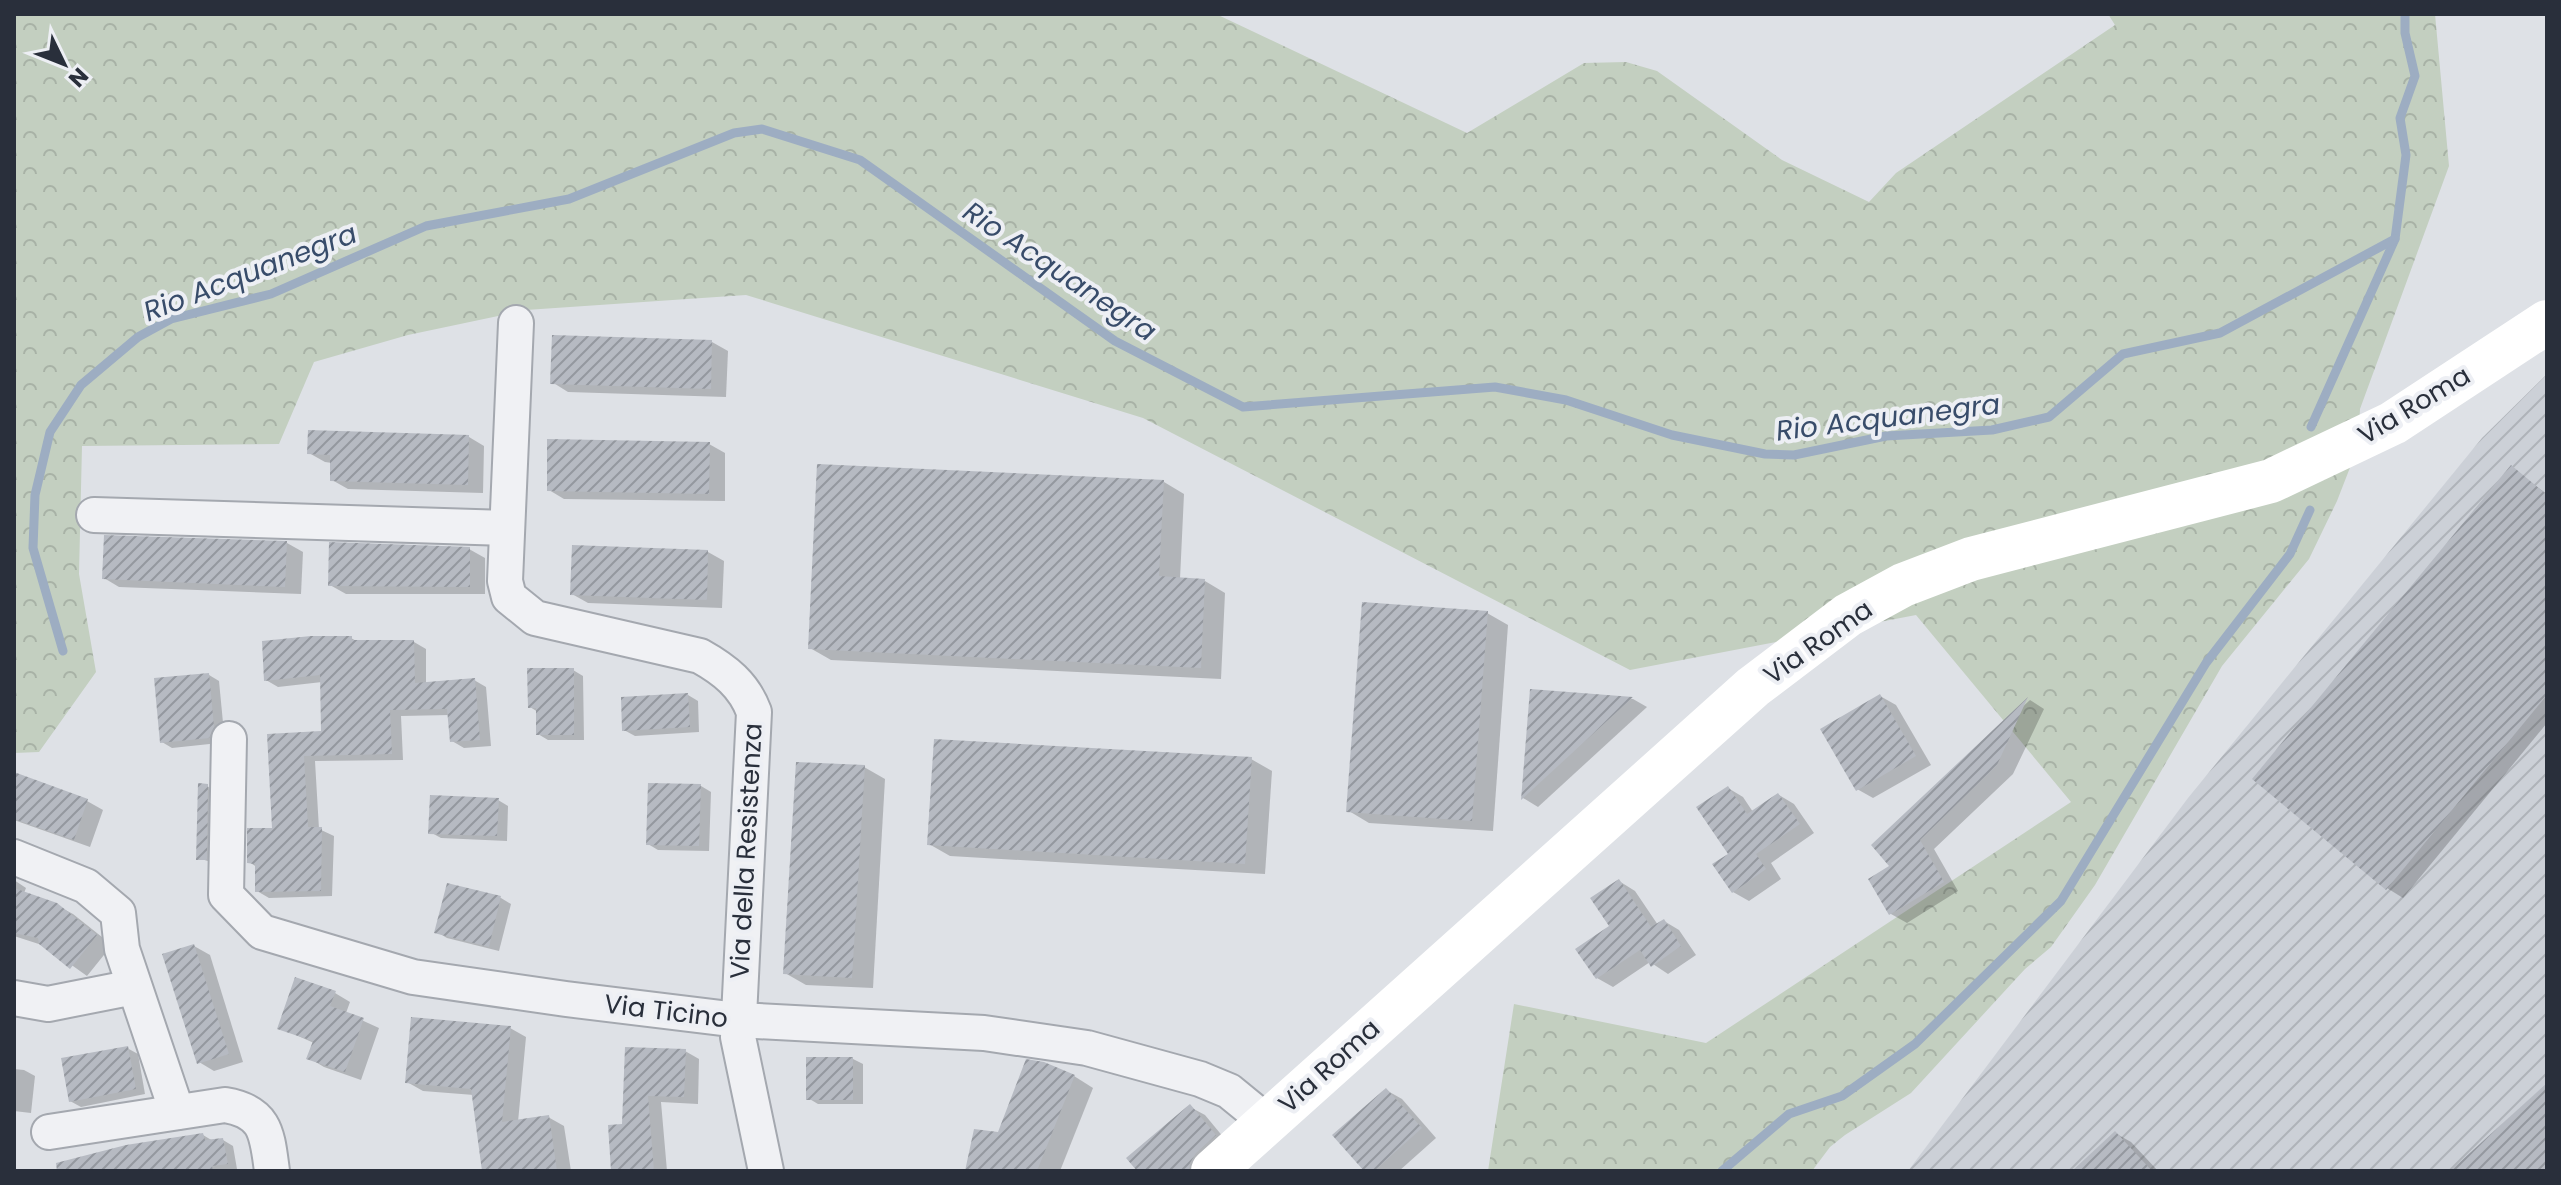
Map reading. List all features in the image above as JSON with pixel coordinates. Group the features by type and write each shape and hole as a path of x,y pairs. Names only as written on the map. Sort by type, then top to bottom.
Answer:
{"street":[{"name":"Via Roma","path":"1213,1171 1753,687 1848,615 1903,585 1971,559 2271,481 2393,423 2547,322"},
{"name":"Via della Resistenza","path":"516,323 505,581 509,597 535,618 700,656 719,667 748,695 754,712 738,1037 766,1171"},
{"path":"94,515 507,528"},
{"name":"Via Ticino","path":"229,739 226,895 262,932 413,977 566,999 738,1020 984,1033 1087,1048 1200,1079 1229,1091 1267,1122"},
{"path":"14,857 86,886 118,913 122,949 177,1112"},
{"path":"14,998 48,1004 134,987"},
{"path":"49,1132 225,1105 250,1112 261,1122 266,1133 272,1171"}],"shaded area":[{"path":"2547,374 2547,1171 1908,1171 2188,798 2482,438"}],"green space":[{"path":"14,14 1216,14 1467,133 1584,63 1626,62 1657,71 1782,160 1869,202 1896,173 2115,25 2108,14 2435,14 2449,166 2360,409 2358,447 2337,501 2309,559 2222,666 2095,885 2051,947 2025,969 1911,1093 1845,1135 1830,1147 1812,1171 1488,1171 1514,1004 1706,1043 2071,802 1916,615 1630,670 1143,418 746,295 526,310 408,335 314,362 279,444 82,446 79,574 96,672 39,752 14,753"}],"building":[{"path":"552,335 712,340 711,389 550,384"},
{"path":"308,430 469,435 468,485 330,481 330,455 307,454"},
{"path":"547,439 710,442 709,494 547,491"},
{"path":"817,464 1164,480 1159,576 1205,579 1201,668 808,649"},
{"path":"2511,465 2547,495 2547,695 2386,890 2252,779"},
{"path":"104,535 287,541 285,587 102,579"},
{"path":"329,542 470,547 470,587 328,586"},
{"path":"572,545 708,550 707,600 570,595"},
{"path":"1362,602 1488,611 1472,821 1346,812"},
{"path":"352,636 352,640 414,640 415,683 475,678 480,740 450,742 447,709 390,710 392,754 304,756 308,827 322,827 321,891 255,892 255,864 247,863 247,828 272,828 267,734 321,731 320,675 264,681 262,641"},
{"path":"527,668 574,668 574,735 536,735 536,708 528,708"},
{"path":"209,673 214,727 209,738 160,743 154,678"},
{"path":"1530,689 1633,697 1521,800"},
{"path":"688,693 690,727 622,731 621,697"},
{"path":"1880,694 1916,756 1856,791 1820,729"},
{"path":"2028,697 1997,765 1920,840 1944,882 1889,915 1868,879 1889,866 1871,845"},
{"path":"934,739 1252,757 1245,864 927,845"},
{"path":"796,762 865,765 852,978 783,974"},
{"path":"14,772 88,799 74,840 14,819"},
{"path":"198,783 208,784 207,860 196,860"},
{"path":"648,783 701,784 699,846 646,845"},
{"path":"1728,786 1747,814 1778,793 1800,824 1756,854 1766,869 1732,893 1712,864 1728,854 1696,807"},
{"path":"430,795 499,798 497,836 428,834"},
{"path":"1619,879 1651,927 1664,919 1681,946 1651,967 1640,950 1596,979 1575,949 1609,926 1590,898"},
{"path":"447,883 501,896 489,947 434,933"},
{"path":"14,888 57,903 97,935 70,969 39,944 38,938 14,933"},
{"path":"194,944 229,1054 197,1064 162,954"},
{"path":"295,977 336,991 330,1006 364,1018 345,1072 306,1059 313,1041 277,1029"},
{"path":"411,1017 511,1026 502,1122 549,1115 557,1171 482,1171 471,1089 405,1083"},
{"path":"128,1046 136,1089 69,1102 61,1058"},
{"path":"625,1047 686,1049 684,1097 648,1096 654,1171 611,1171 608,1125 622,1124"},
{"path":"806,1057 853,1057 853,1100 806,1100"},
{"path":"1026,1059 1044,1062 1075,1075 1037,1171 965,1171 974,1129 998,1132"},
{"path":"2547,1083 2547,1171 2450,1171"},
{"path":"1386,1088 1422,1128 1374,1171 1364,1171 1332,1135"},
{"path":"1190,1104 1216,1135 1196,1153 1189,1171 1137,1171 1126,1158"},
{"path":"2115,1131 2152,1171 2072,1171"},
{"path":"203,1133 205,1140 223,1138 228,1164 212,1166 213,1171 57,1171 56,1163 126,1145"}],"waterway":[{"name":"Rio Acquanegra","path":"2311,427 2395,239 2406,155 2400,118 2415,76 2405,33 2405,14"},
{"name":"Rio Acquanegra","path":"63,651 33,548 35,495 50,432 81,385 138,337 171,319 271,294 426,226 569,199 734,133 762,129 860,160 1115,341 1243,407 1495,387 1566,400 1672,435 1765,454 1794,455 1886,436 1992,430 2049,417 2123,354 2220,333 2395,239"},
{"name":"Rio Acquanegra","path":"1722,1171 1789,1114 1842,1096 1915,1044 2061,901 2206,663 2290,554 2310,510"}]}
